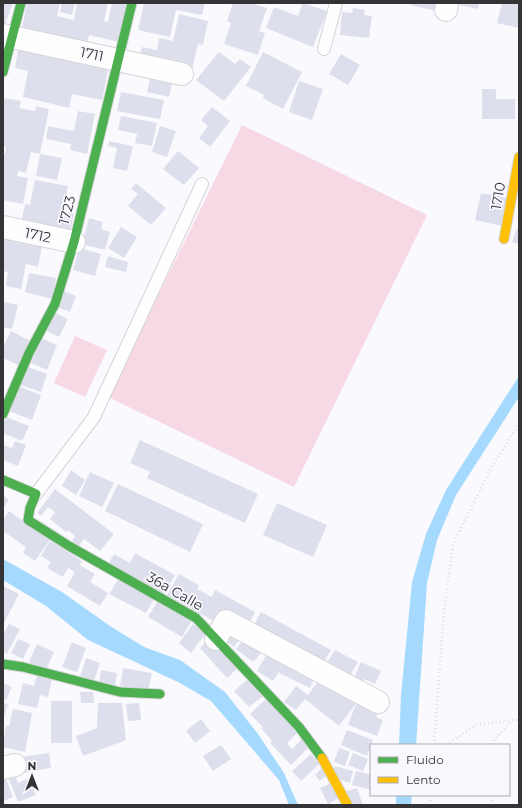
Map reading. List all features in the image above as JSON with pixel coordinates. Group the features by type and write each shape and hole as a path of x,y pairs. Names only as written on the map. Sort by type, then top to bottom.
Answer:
{"street":[{"path":"3,72 8,36 21,3"},
{"name":"1723","path":"3,414 29,353 55,304 74,242 132,3"},
{"name":"1711","path":"8,36 182,74"},
{"name":"1710","path":"504,239 519,157"},
{"name":"1712","path":"3,227 74,242"},
{"path":"3,480 36,494"},
{"name":"36a Calle","path":"36,494 30,508 28,520 69,546 196,618 299,727 324,760 346,804"},
{"path":"216,638 226,621 378,702"},
{"path":"3,664 23,667 120,692 160,694"}],"lane":[{"path":"324,49 336,3"},
{"path":"36,494 94,418 202,184"}],"path":[{"path":"434,744 444,612 453,544 491,468 519,424"},
{"path":"494,744 494,740 513,720"},
{"path":"448,744 476,725 519,720"}],"shaded area":[{"path":"242,125 427,215 294,487 108,397"},
{"path":"75,336 107,350 85,397 54,383"}],"water":[{"path":"519,376 519,397 456,495 437,540 427,583 416,744 399,744 401,695 412,582 426,534 446,490"},
{"path":"3,559 62,592 110,626 144,647 180,660 225,692 258,734 284,773 298,805 289,805 279,780 211,701 178,682 88,640 46,606 3,580"},
{"path":"396,796 412,796 411,805 396,805"}],"building":[{"path":"3,3 13,3 3,30"},
{"path":"27,3 60,3 57,16 74,20 77,3 108,3 104,21 108,22 112,3 127,3 119,42 89,35 87,45 21,32"},
{"path":"62,3 75,3 72,15 60,12"},
{"path":"144,3 205,3 202,15 176,10 170,37 138,30"},
{"path":"233,3 251,3 267,8 259,31 265,33 258,55 224,44 231,23 227,21"},
{"path":"303,3 327,11 313,47 266,28 274,7 298,16"},
{"path":"411,3 438,3 436,11 410,5"},
{"path":"455,3 479,3 478,9"},
{"path":"502,3 519,3 519,28 497,23"},
{"path":"353,8 365,10 364,15 372,16 369,38 340,35 342,12 352,13"},
{"path":"179,14 208,21 203,45 198,44 192,70 140,56 142,47 157,50 159,38 173,41"},
{"path":"19,43 110,61 102,100 72,94 69,108 23,97 28,71 15,68"},
{"path":"219,52 235,64 240,59 251,67 224,101 196,80"},
{"path":"263,52 302,72 283,109 263,98 264,95 246,86"},
{"path":"341,54 360,65 348,85 329,74"},
{"path":"152,70 174,74 169,97 147,92"},
{"path":"299,81 323,89 312,120 289,112"},
{"path":"482,89 496,89 496,99 515,99 515,119 482,119"},
{"path":"121,92 164,100 160,119 117,111"},
{"path":"4,98 21,101 19,108 35,111 36,106 49,109 40,154 31,152 26,173 18,171 17,176 28,178 23,204 3,200 3,154 5,154 6,147 3,146"},
{"path":"212,107 230,121 210,147 199,138 208,126 201,120"},
{"path":"78,111 95,114 87,154 70,150 71,144 46,139 48,126 74,131"},
{"path":"121,116 157,123 152,146 135,143 137,134 118,130"},
{"path":"160,126 176,131 167,157 152,152"},
{"path":"109,141 133,146 127,171 113,168 117,148 108,146"},
{"path":"178,151 199,168 184,185 163,169"},
{"path":"40,154 62,158 57,180 36,176"},
{"path":"35,180 68,186 63,211 74,213 69,237 20,228 25,204 30,205"},
{"path":"136,183 166,208 151,225 128,206 138,194 131,189"},
{"path":"481,193 508,198 502,226 475,220"},
{"path":"89,218 103,222 101,229 110,232 105,250 82,244"},
{"path":"121,227 137,237 124,258 108,248"},
{"path":"517,228 519,229 519,244 512,242"},
{"path":"3,233 42,246 38,267 26,264 21,289 6,286 8,272 3,271"},
{"path":"79,248 101,254 95,276 73,270"},
{"path":"108,256 128,262 126,272 105,267"},
{"path":"29,273 56,278 52,299 25,292"},
{"path":"64,291 76,296 70,312 57,307"},
{"path":"3,302 18,305 12,329 3,327"},
{"path":"55,313 68,319 59,337 47,331"},
{"path":"11,331 30,341 18,365 3,358 3,347"},
{"path":"41,338 57,345 47,370 31,363"},
{"path":"28,367 47,374 41,392 21,385"},
{"path":"18,386 41,395 32,420 9,411"},
{"path":"6,417 29,426 22,441 3,433 3,425"},
{"path":"140,440 258,494 245,523 147,478 150,472 130,463"},
{"path":"15,441 26,445 18,466 3,460 3,445 12,448"},
{"path":"71,470 85,480 76,495 62,486"},
{"path":"90,472 114,483 102,507 79,496"},
{"path":"118,484 203,524 190,552 105,511"},
{"path":"55,489 114,534 100,551 84,539 79,546 72,541 75,536 68,530 66,532 50,519 55,512 48,507 41,516 37,513"},
{"path":"3,495 9,500 3,508"},
{"path":"277,503 327,525 313,557 263,535"},
{"path":"9,511 50,540 35,561 23,553 26,547 3,531 3,520"},
{"path":"50,541 82,561 80,565 95,574 90,582 108,593 100,606 67,586 75,572 68,568 63,577 47,568 51,562 41,556"},
{"path":"135,553 175,575 164,594 109,563 114,554 130,563"},
{"path":"179,574 199,585 197,589 212,597 215,590 255,612 247,627 219,624 167,595"},
{"path":"119,578 154,599 146,613 109,594"},
{"path":"3,586 19,594 3,625"},
{"path":"158,600 192,620 182,637 148,617"},
{"path":"261,612 331,650 323,663 252,628"},
{"path":"9,624 20,629 7,654 3,652 3,634"},
{"path":"193,624 206,633 191,653 179,643"},
{"path":"228,630 240,639 234,647 222,638"},
{"path":"211,637 238,668 227,678 200,648"},
{"path":"246,637 263,651 253,662 236,649"},
{"path":"18,639 30,644 23,659 11,653"},
{"path":"72,642 86,648 77,672 62,667"},
{"path":"37,644 54,652 46,670 29,662"},
{"path":"335,650 358,662 348,679 325,666"},
{"path":"268,652 315,677 310,688 279,673 283,666 273,681 257,671"},
{"path":"86,658 100,663 94,681 80,677"},
{"path":"361,662 381,671 375,684 364,679 361,686 352,682"},
{"path":"123,668 152,673 148,691 120,686"},
{"path":"101,670 117,673 115,686 99,683"},
{"path":"37,675 52,679 48,697 40,695 37,708 18,704 23,683 34,686"},
{"path":"322,676 357,702 339,726 305,699 296,710 284,702 296,686 308,695"},
{"path":"248,679 263,696 249,707 234,691"},
{"path":"3,683 12,687 6,700 3,699"},
{"path":"80,692 93,692 94,703 81,703"},
{"path":"266,699 298,732 287,743 292,749 303,738 310,746 291,765 270,743 272,741 261,728 263,727 250,714"},
{"path":"358,699 380,708 376,717 383,720 377,736 348,725"},
{"path":"51,701 72,701 72,743 51,743"},
{"path":"3,703 8,704 3,720"},
{"path":"98,703 122,703 126,740 83,756 76,736 97,728"},
{"path":"139,703 141,720 128,721 126,704"},
{"path":"13,709 32,713 25,752 3,747 6,726 9,726"},
{"path":"201,719 210,731 195,743 186,731"},
{"path":"347,730 373,740 370,744 367,756 341,745"},
{"path":"221,745 231,759 213,771 203,756"},
{"path":"339,748 350,752 345,766 334,762"},
{"path":"49,753 51,768 23,773 21,757"},
{"path":"353,753 368,759 363,771 348,765"},
{"path":"311,754 320,763 301,781 292,771"},
{"path":"325,765 331,772 320,781 315,775"},
{"path":"335,766 353,771 350,783 331,777"},
{"path":"3,771 13,797 3,801"},
{"path":"356,771 370,775 370,790 352,785"},
{"path":"15,775 18,783 29,778 36,795 18,802 8,777"},
{"path":"331,783 339,798 328,804 320,788"},
{"path":"357,788 363,805 345,805 341,793"}],"traffic: fast":[{"path":"3,72 21,3"},
{"path":"3,414 29,353 55,304 74,242 132,3"},
{"path":"3,480 36,494 30,508 28,520 69,546 196,618 299,727 322,758"},
{"path":"3,664 23,667 120,692 160,694"}],"traffic: slow":[{"path":"504,239 519,157"},
{"path":"322,758 347,804"}]}
